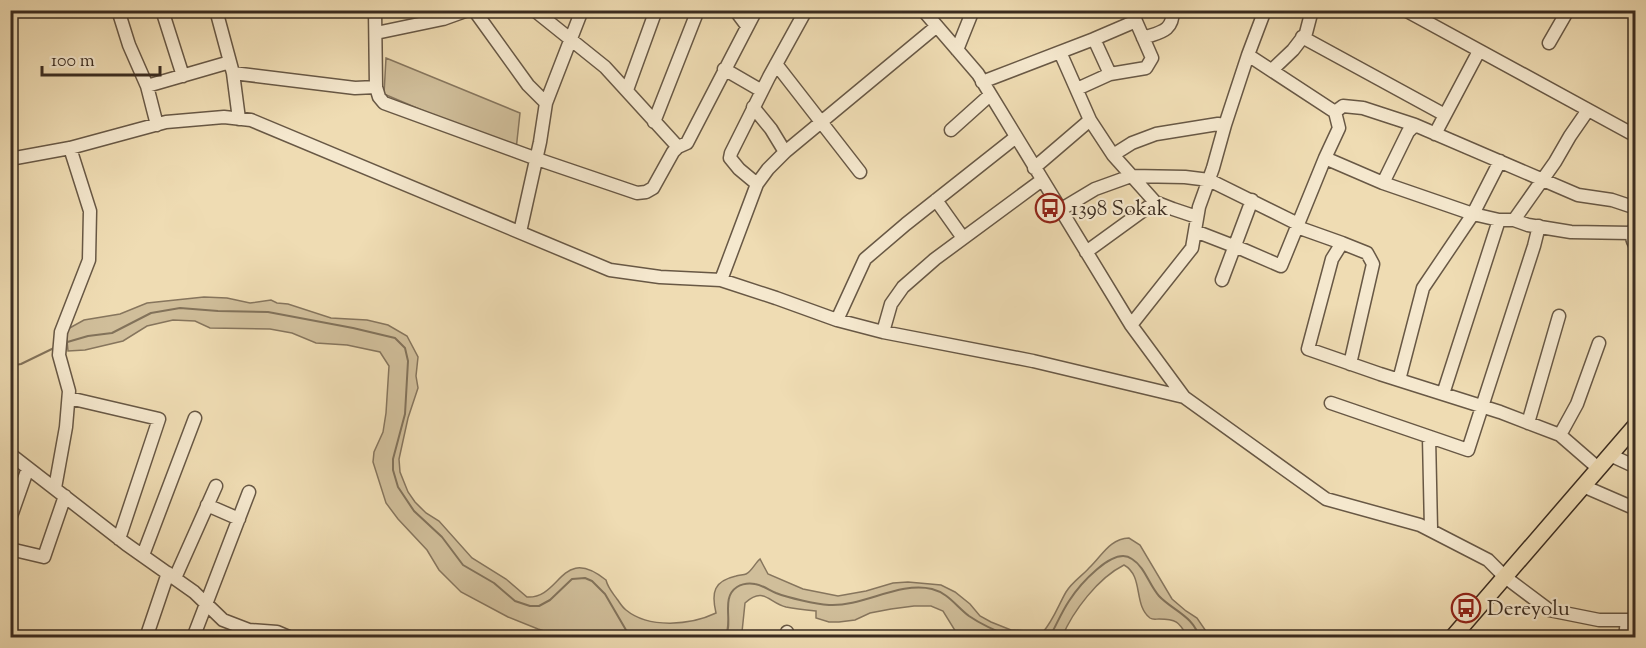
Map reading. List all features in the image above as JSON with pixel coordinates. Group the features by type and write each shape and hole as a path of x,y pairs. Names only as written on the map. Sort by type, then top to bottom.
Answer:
{"main road":[{"path":"1452,638 1635,427"}],"street":[{"path":"118,10 129,45 147,87 157,125"},
{"path":"162,10 183,76"},
{"path":"216,10 231,68 239,119"},
{"path":"375,10 376,87 384,103 637,193 653,188 673,152 687,143 756,10"},
{"path":"376,33 443,19 468,10"},
{"path":"474,10 528,86 546,103"},
{"path":"534,10 605,67 678,147"},
{"path":"520,232 537,159 546,103 582,10"},
{"path":"627,90 656,10"},
{"path":"654,122 698,10"},
{"path":"735,10 747,26"},
{"path":"757,183 739,169 730,158 731,153 753,107 806,10"},
{"path":"957,50 973,10"},
{"path":"1143,38 1166,30 1173,20 1173,10"},
{"path":"1131,324 1192,248 1197,217 1225,124 1265,10"},
{"path":"1272,70 1293,50 1306,33 1312,10"},
{"path":"1405,10 1635,136"},
{"path":"1549,43 1568,10"},
{"path":"924,11 982,82 1131,324 1184,397 1326,499 1431,530 1488,560 1505,577 1549,610 1599,620 1631,620 1625,638"},
{"path":"982,82 1094,39 1134,16 1152,58 1146,68 1110,74 1077,89"},
{"path":"721,280 757,183 768,169 785,152 937,26"},
{"path":"1302,37 1445,115"},
{"path":"1094,39 1110,74"},
{"path":"1435,134 1479,51"},
{"path":"1060,52 1090,120 1113,155 1155,202 1197,217"},
{"path":"1195,231 1281,266 1339,128 1335,112 1248,55"},
{"path":"776,64 860,172"},
{"path":"147,87 183,76 231,68 355,88 376,87"},
{"path":"724,69 762,91"},
{"path":"951,130 990,95"},
{"path":"1335,112 1343,106 1363,108 1415,125 1578,195 1612,200 1635,208"},
{"path":"753,107 771,129 785,152"},
{"path":"1514,220 1588,110"},
{"path":"10,159 70,148 166,122 224,117 251,120 610,270 660,277 721,280 837,320 883,332 1033,361 1184,397"},
{"path":"1034,168 1090,120"},
{"path":"1113,155 1132,143 1156,134 1225,124"},
{"path":"1383,183 1408,132 1415,125"},
{"path":"837,320 865,259 1016,137"},
{"path":"55,488 69,398 59,355 61,332 89,260 90,211 70,148"},
{"path":"1325,158 1383,183 1473,214 1499,220 1514,220 1571,232 1633,229 1635,246"},
{"path":"1399,380 1423,288 1473,214 1500,161"},
{"path":"1060,210 1095,189 1131,176 1209,180 1298,225 1366,253 1372,264 1350,364"},
{"path":"883,332 891,304 903,287 935,259 1042,180"},
{"path":"936,200 963,238"},
{"path":"1222,280 1252,201"},
{"path":"1086,252 1155,202"},
{"path":"1443,394 1499,220"},
{"path":"1331,403 1468,450 1539,226"},
{"path":"1342,243 1332,259 1308,349 1482,406 1560,435 1598,468"},
{"path":"1528,423 1559,316"},
{"path":"1560,435 1577,404 1599,343"},
{"path":"69,398 159,419 119,538"},
{"path":"143,555 195,418"},
{"path":"1429,437 1431,530"},
{"path":"10,454 119,538 194,592 223,620 246,634 277,633 291,638"},
{"path":"1610,455 1635,466"},
{"path":"10,519 28,468"},
{"path":"146,638 171,576 216,486"},
{"path":"1583,486 1635,509"},
{"path":"193,638 249,492"},
{"path":"10,549 44,557 65,496"},
{"path":"207,505 239,519"}],"shaded area":[{"path":"386,58 520,113 516,150 384,94"},
{"path":"204,297 227,298 250,303 271,300 331,318 367,320 388,325 407,336 418,357 416,376 418,388 408,418 399,459 400,472 408,492 426,513 439,521 472,558 506,579 527,597 547,590 570,570 579,568 591,570 606,580 610,590 622,606 635,616 658,622 683,622 716,613 714,593 719,584 729,578 746,574 760,559 768,574 803,589 838,596 893,583 941,585 955,592 980,616 991,622 1011,630 1043,632 1071,585 1106,549 1116,541 1129,538 1140,545 1172,599 1197,618 1210,637 1188,637 1180,625 1174,621 1150,618 1142,606 1134,576 1124,565 1105,578 1087,596 1062,637 959,637 943,611 931,606 891,609 870,613 855,620 829,622 816,618 816,611 786,607 766,597 757,596 745,603 742,632 737,637 557,637 508,617 461,592 439,570 427,550 386,503 373,462 374,452 383,432 389,366 380,352 347,345 316,343 292,333 270,329 210,328 195,321 173,320 147,326 123,341 85,350 68,351 66,330 84,320 120,314 147,303"}],"waterway":[{"path":"64,343 88,336 112,333 151,313 180,308 268,312 395,338 405,348 408,361 405,414 393,459 393,470 398,487 414,511 442,537 463,565 494,583 515,601 530,606 539,606 550,600 572,579 585,578 592,581 605,594 626,630 635,636 646,638"},
{"path":"10,366 21,364 56,347"},
{"path":"1049,638 1063,610 1088,578 1106,562 1124,556 1136,562 1159,596 1188,619 1199,638"},
{"path":"725,638 729,597 737,587 743,584 760,585 788,597 829,605 842,605 907,588 932,589 947,597 974,619 1014,638"}],"place":[{"name":"1398 Sokak","path":"1050,208"},
{"name":"Dereyolu","path":"1466,608"}]}
